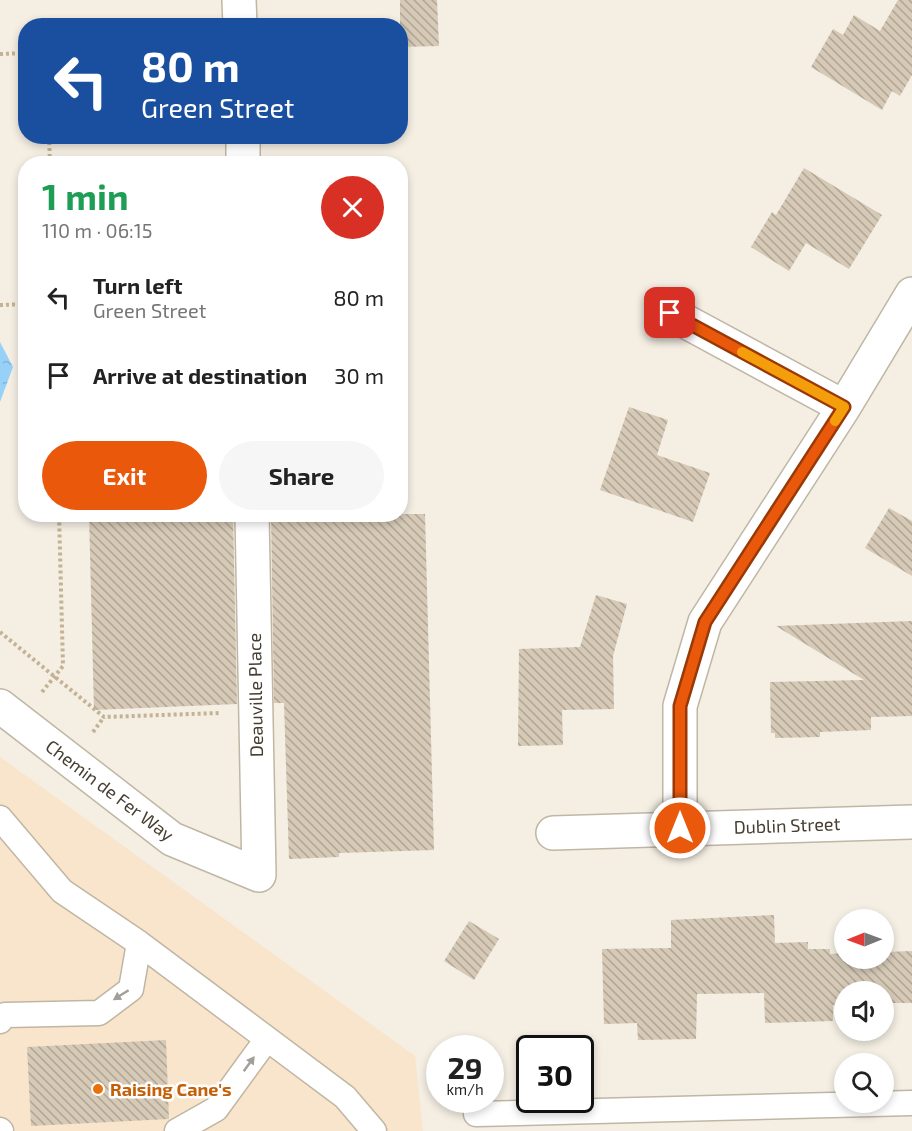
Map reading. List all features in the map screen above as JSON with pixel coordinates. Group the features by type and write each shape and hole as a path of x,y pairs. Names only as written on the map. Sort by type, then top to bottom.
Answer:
{"street":[{"path":"239,0 240,18"},
{"path":"680,828 680,706 705,622 844,407 912,294"},
{"path":"670,313 844,407"},
{"name":"Deauville Place","path":"252,522 259,875"},
{"name":"Chemin de Fer Way","path":"0,706 172,839 259,875"},
{"name":"Dublin Street","path":"554,833 912,822"}],"lane":[{"path":"0,818 62,891 139,943 345,1097 374,1131"},
{"path":"0,1021 5,1015 99,1013 131,989 139,943"},
{"path":"177,1131 216,1109 267,1039"},
{"path":"476,1114 912,1103"}],"path":[{"path":"0,54 18,53"},
{"path":"0,305 18,304"},
{"path":"59,522 63,666"},
{"path":"0,632 104,717 221,713"}],"shaded area":[{"path":"0,757 415,1056 423,1131 0,1131"}],"water":[{"path":"0,342 13,367 0,402"}],"building":[{"path":"400,0 437,0 439,46 408,47 408,18 400,18"},
{"path":"898,0 912,0 912,75 900,96 892,91 882,110 811,67 833,29 843,35 854,15 880,31"},
{"path":"804,168 882,215 849,269 806,243 789,271 751,247 772,212 776,215"},
{"path":"629,407 668,420 657,455 710,473 693,522 600,490"},
{"path":"889,508 912,521 912,576 865,548"},
{"path":"408,514 425,514 434,850 339,853 339,857 289,859 284,703 274,703 271,522 408,522"},
{"path":"89,522 233,522 237,704 94,710"},
{"path":"596,595 627,604 613,656 614,709 562,710 563,745 518,746 519,649 580,647"},
{"path":"912,621 912,716 871,717 871,730 820,732 820,737 775,738 775,733 771,733 770,682 864,680 776,626"},
{"path":"774,915 775,943 808,942 808,949 830,949 830,954 834,954 834,969 894,969 894,952 912,951 912,1003 894,1003 894,981 834,981 833,1021 765,1023 764,993 697,994 696,1039 638,1040 637,1023 604,1024 602,949 671,948 671,920"},
{"path":"469,921 499,939 474,980 444,961"},
{"name":"Raising Cane's","path":"166,1040 169,1119 31,1126 27,1047"}],"slow traffic":[{"path":"742,352 844,407 835,421"}],"place":[{"name":"Raising Cane's","path":"98,1089"}],"route":[{"path":"670,313 844,407 705,622 680,706 680,828"}]}
